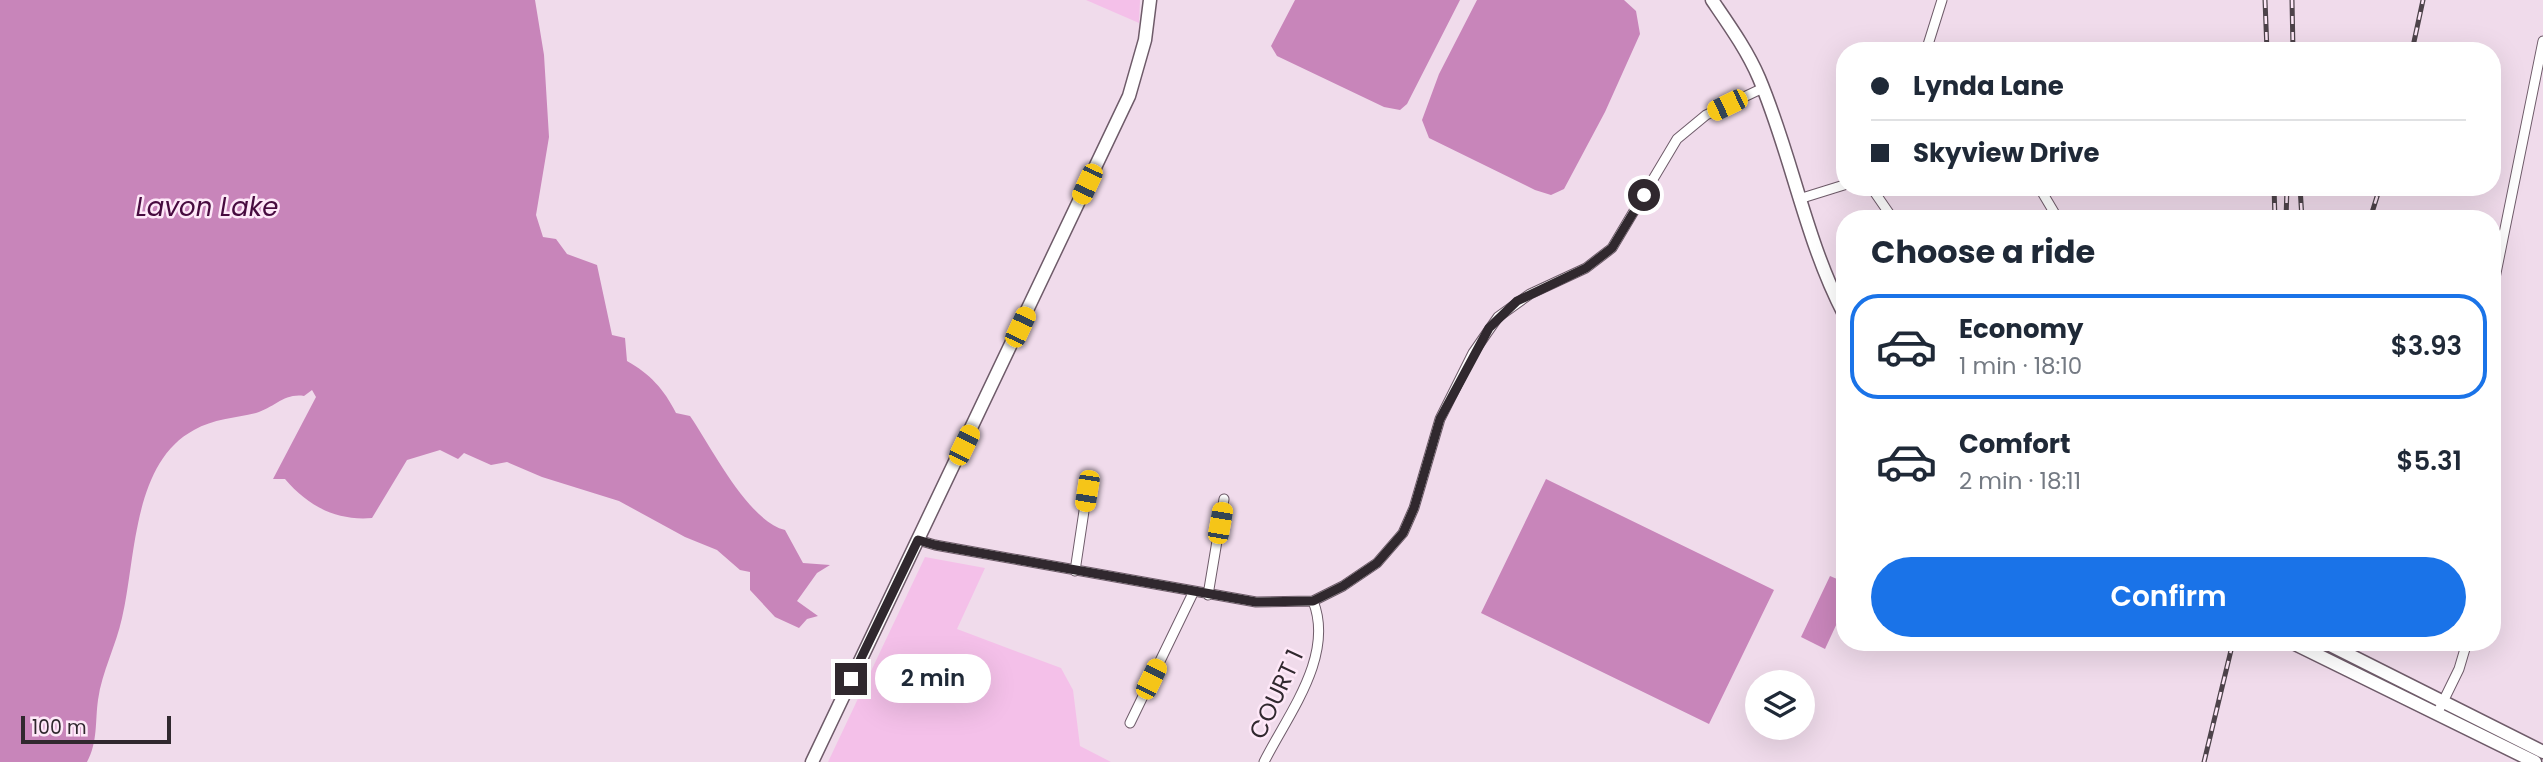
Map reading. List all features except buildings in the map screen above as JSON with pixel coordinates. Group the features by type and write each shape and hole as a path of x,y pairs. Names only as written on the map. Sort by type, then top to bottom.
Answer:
{"street":[{"path":"812,762 1129,96 1145,40 1150,0"},
{"path":"1712,0 1742,45 1763,88 1827,281 1836,298"},
{"path":"1929,42 1942,0"},
{"path":"2501,249 2543,41"},
{"path":"918,540 1193,593 1271,604 1313,601 1343,586 1377,563 1403,533 1414,508 1440,419 1473,352 1498,317 1530,294 1586,268 1612,248 1677,139 1706,115 1763,88"},
{"path":"1799,199 1836,187"},
{"path":"1075,571 1087,491"},
{"path":"1208,595 1224,499"},
{"path":"1130,723 1193,593"},
{"name":"COURT 1","path":"1264,762 1318,652 1320,627 1313,601"},
{"path":"2311,651 2543,752"},
{"path":"2340,651 2535,762"},
{"path":"2440,708 2459,669 2464,651"}],"shaded area":[{"path":"1086,0 1140,0 1139,23"},
{"path":"925,557 985,568 957,629 1061,668 1073,690 1080,746 1111,762 828,762"}],"water":[{"name":"Lavon Lake","path":"0,0 535,0 544,55 549,137 536,215 543,237 556,239 567,254 597,265 612,335 625,338 627,361 656,383 676,413 690,416 744,498 771,524 785,530 803,563 830,565 817,573 797,601 818,616 807,619 799,628 775,617 750,590 750,572 740,570 717,550 685,537 619,501 542,477 507,462 491,465 464,453 458,459 440,450 407,460 372,518 346,517 324,510 303,497 285,479 273,479 316,397 312,390 304,396 285,399 256,413 201,426 174,445 159,465 140,515 127,595 100,689 95,739 87,762 0,762"},
{"path":"1295,0 1460,0 1407,104 1400,110 1384,107 1277,56 1271,46"},
{"path":"1477,0 1624,0 1636,11 1640,34 1605,112 1564,189 1551,195 1535,190 1429,138 1422,120 1439,74"},
{"path":"1546,479 1774,590 1709,724 1481,613"},
{"path":"1830,576 1836,579 1836,625 1825,649 1801,637"}],"railway":[{"path":"2265,0 2267,42"},
{"path":"2292,0 2293,42"},
{"path":"2414,42 2423,0"},
{"path":"2274,196 2275,210"},
{"path":"2286,210 2287,196"},
{"path":"2301,196 2301,210"},
{"path":"2373,210 2377,196"},
{"path":"2204,762 2231,651"}],"route":[{"path":"851,679 918,540 1193,593 1256,602 1283,604 1313,601 1343,586 1377,563 1403,533 1414,508 1429,447 1440,419 1464,368 1489,328 1517,301 1586,268 1612,248 1644,195"}]}
